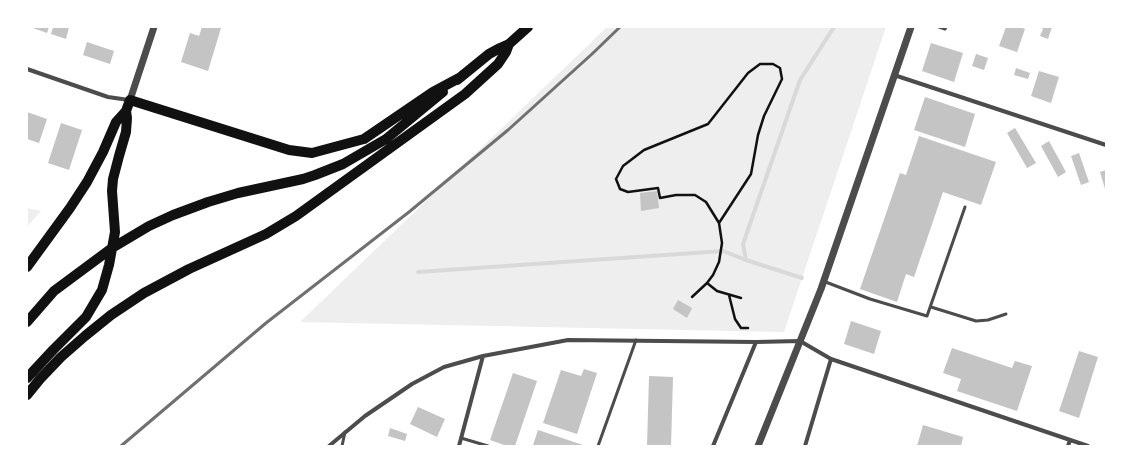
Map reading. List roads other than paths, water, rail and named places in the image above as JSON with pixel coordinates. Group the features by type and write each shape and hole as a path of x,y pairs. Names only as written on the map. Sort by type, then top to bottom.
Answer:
{"main road":[{"path":"27,322 54,291 112,248 160,221 197,205 233,194 309,177 342,164 386,139 489,54 509,44 528,27"},
{"path":"27,395 61,357 111,315 144,293 188,269 266,234 296,216 465,94 498,64 506,52 509,44"},
{"path":"27,378 80,324 91,310 102,290 110,264 114,232 112,191 113,179 126,132 126,111 130,100 289,150 312,153 364,138 433,92 461,77"},
{"path":"27,268 87,182 100,159 113,127 120,116 126,111"}],"street":[{"path":"27,70 108,97 130,100 154,27"},
{"path":"758,446 824,281 911,27"},
{"path":"894,75 1106,145"},
{"path":"329,446 365,416 412,384 444,367 483,356 568,340 800,341 831,359 1088,446"},
{"path":"713,446 756,342"},
{"path":"459,446 483,356"},
{"path":"805,446 831,359"},
{"path":"1068,446 1070,440"}],"lane":[{"path":"939,27 945,29 946,27"},
{"path":"824,281 870,299 927,316 965,207"},
{"path":"931,307 976,321 988,320 1006,314"},
{"path":"598,446 636,340"},
{"path":"342,446 345,432"},
{"path":"461,438 488,446"}],"waterway":[{"path":"802,278 746,260 743,244 800,80 834,27"},
{"path":"418,272 723,251 746,260"}],"railway":[{"path":"121,446 266,323 409,212 508,130 620,27"}]}
